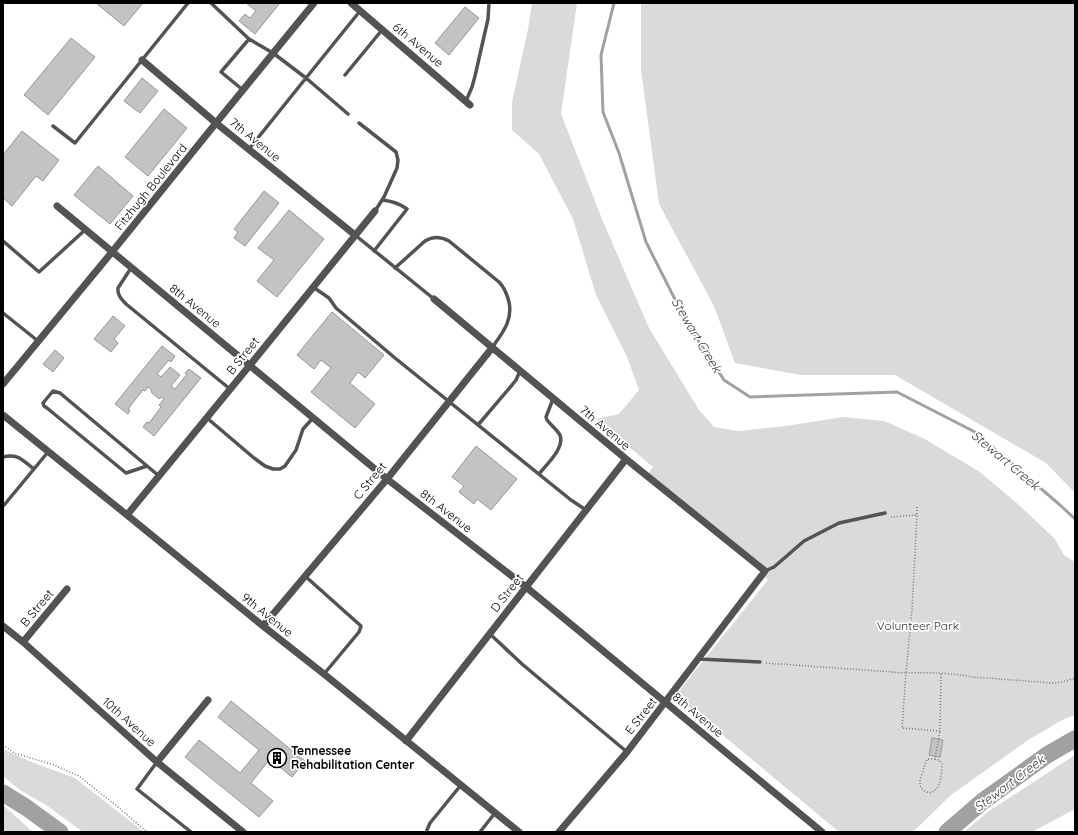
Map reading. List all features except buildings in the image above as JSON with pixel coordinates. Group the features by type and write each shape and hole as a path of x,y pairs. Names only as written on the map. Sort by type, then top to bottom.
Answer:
{"street":[{"name":"Fitzhugh Boulevard","path":"3,384 314,3"},
{"name":"6th Avenue","path":"351,3 468,103"},
{"name":"7th Avenue","path":"142,60 216,123 355,235"},
{"name":"8th Avenue","path":"57,206 387,479 526,587 822,832"},
{"name":"B Street","path":"128,515 375,211"},
{"name":"7th Avenue","path":"434,299 520,372 765,571"},
{"name":"C Street","path":"263,626 387,479 492,348"},
{"name":"9th Avenue","path":"3,415 519,832"},
{"name":"D Street","path":"406,741 626,459"},
{"name":"E Street","path":"558,832 628,752 765,571"},
{"name":"B Street","path":"24,642 67,589"},
{"name":"10th Avenue","path":"3,626 24,642 157,762 243,832"},
{"path":"157,762 208,700"}],"lane":[{"path":"53,126 75,143 188,3"},
{"path":"211,3 249,39 274,53 348,114"},
{"path":"468,103 488,19 489,3"},
{"path":"249,149 360,10"},
{"path":"345,74 382,30"},
{"path":"243,90 221,72 249,39"},
{"path":"359,123 396,152 398,160 397,168 382,200 375,211"},
{"path":"374,251 408,210 401,204 382,200"},
{"path":"3,241 39,272 85,230"},
{"path":"355,235 434,299"},
{"path":"395,268 425,241 431,238 443,237 488,273 504,287 510,310 506,328 492,348"},
{"path":"131,268 118,288 120,298 231,389"},
{"path":"314,287 329,298 336,308 478,425 571,500 586,510"},
{"path":"3,313 38,341"},
{"path":"478,425 512,386 520,372"},
{"path":"147,466 126,473 44,406 43,403 53,391 60,393 160,476"},
{"path":"539,474 559,450 561,440 560,435 546,417 554,399"},
{"path":"207,418 254,458 265,466 273,469 280,469 285,466 296,450 303,429 313,418"},
{"path":"3,506 48,451"},
{"path":"3,457 10,455 17,456 34,470"},
{"path":"765,571 774,567 804,541 839,523 885,513"},
{"path":"305,576 361,626 359,632 324,674"},
{"path":"490,634 522,664 628,752"},
{"path":"699,659 760,662"},
{"path":"157,762 137,789 191,832"},
{"path":"427,832 430,823 461,785"},
{"path":"480,832 495,813"}],"path":[{"path":"917,507 912,610 902,728 940,731"},
{"path":"888,517 917,515"},
{"path":"760,662 906,673 917,672 1053,683 1075,678"},
{"path":"935,759 940,731 941,674"},
{"path":"3,746 14,752 54,765 79,776 147,832"},
{"path":"928,759 935,759 942,764 939,785 937,789 932,792 926,792 921,788 920,781 928,759"}],"green space":[{"name":"Volunteer Park","path":"532,3 577,3 561,114 602,219 649,328 699,410 714,427 738,431 786,426 843,417 884,421 923,438 980,472 1019,505 1055,539 1064,555 1075,562 1075,715 1066,718 1028,740 951,795 913,832 839,832 677,697 682,687 768,580 751,563 645,478 653,467 596,419 619,414 639,390 627,357 596,295 573,219 539,154 512,130 512,102 528,29"},
{"path":"641,3 1075,3 1075,493 1046,463 895,375 801,375 735,363 714,306 659,204 641,70"},
{"path":"3,749 29,761 75,778 144,832 83,832 46,805 20,790 3,776"},
{"path":"1075,755 1075,809 1032,832 964,832 989,811"},
{"path":"3,805 33,832 3,832"}],"waterway":[{"name":"Stewart Creek","path":"614,3 601,55 603,112 619,153 646,242 688,325 724,380 750,397 897,392 975,432 1075,519"},
{"name":"Stewart Creek","path":"947,832 983,801 1047,755 1075,739"},
{"name":"Stewart Creek","path":"3,793 60,832"}],"place":[{"name":"Tennessee Rehabilitation Center","path":"277,758"}]}
